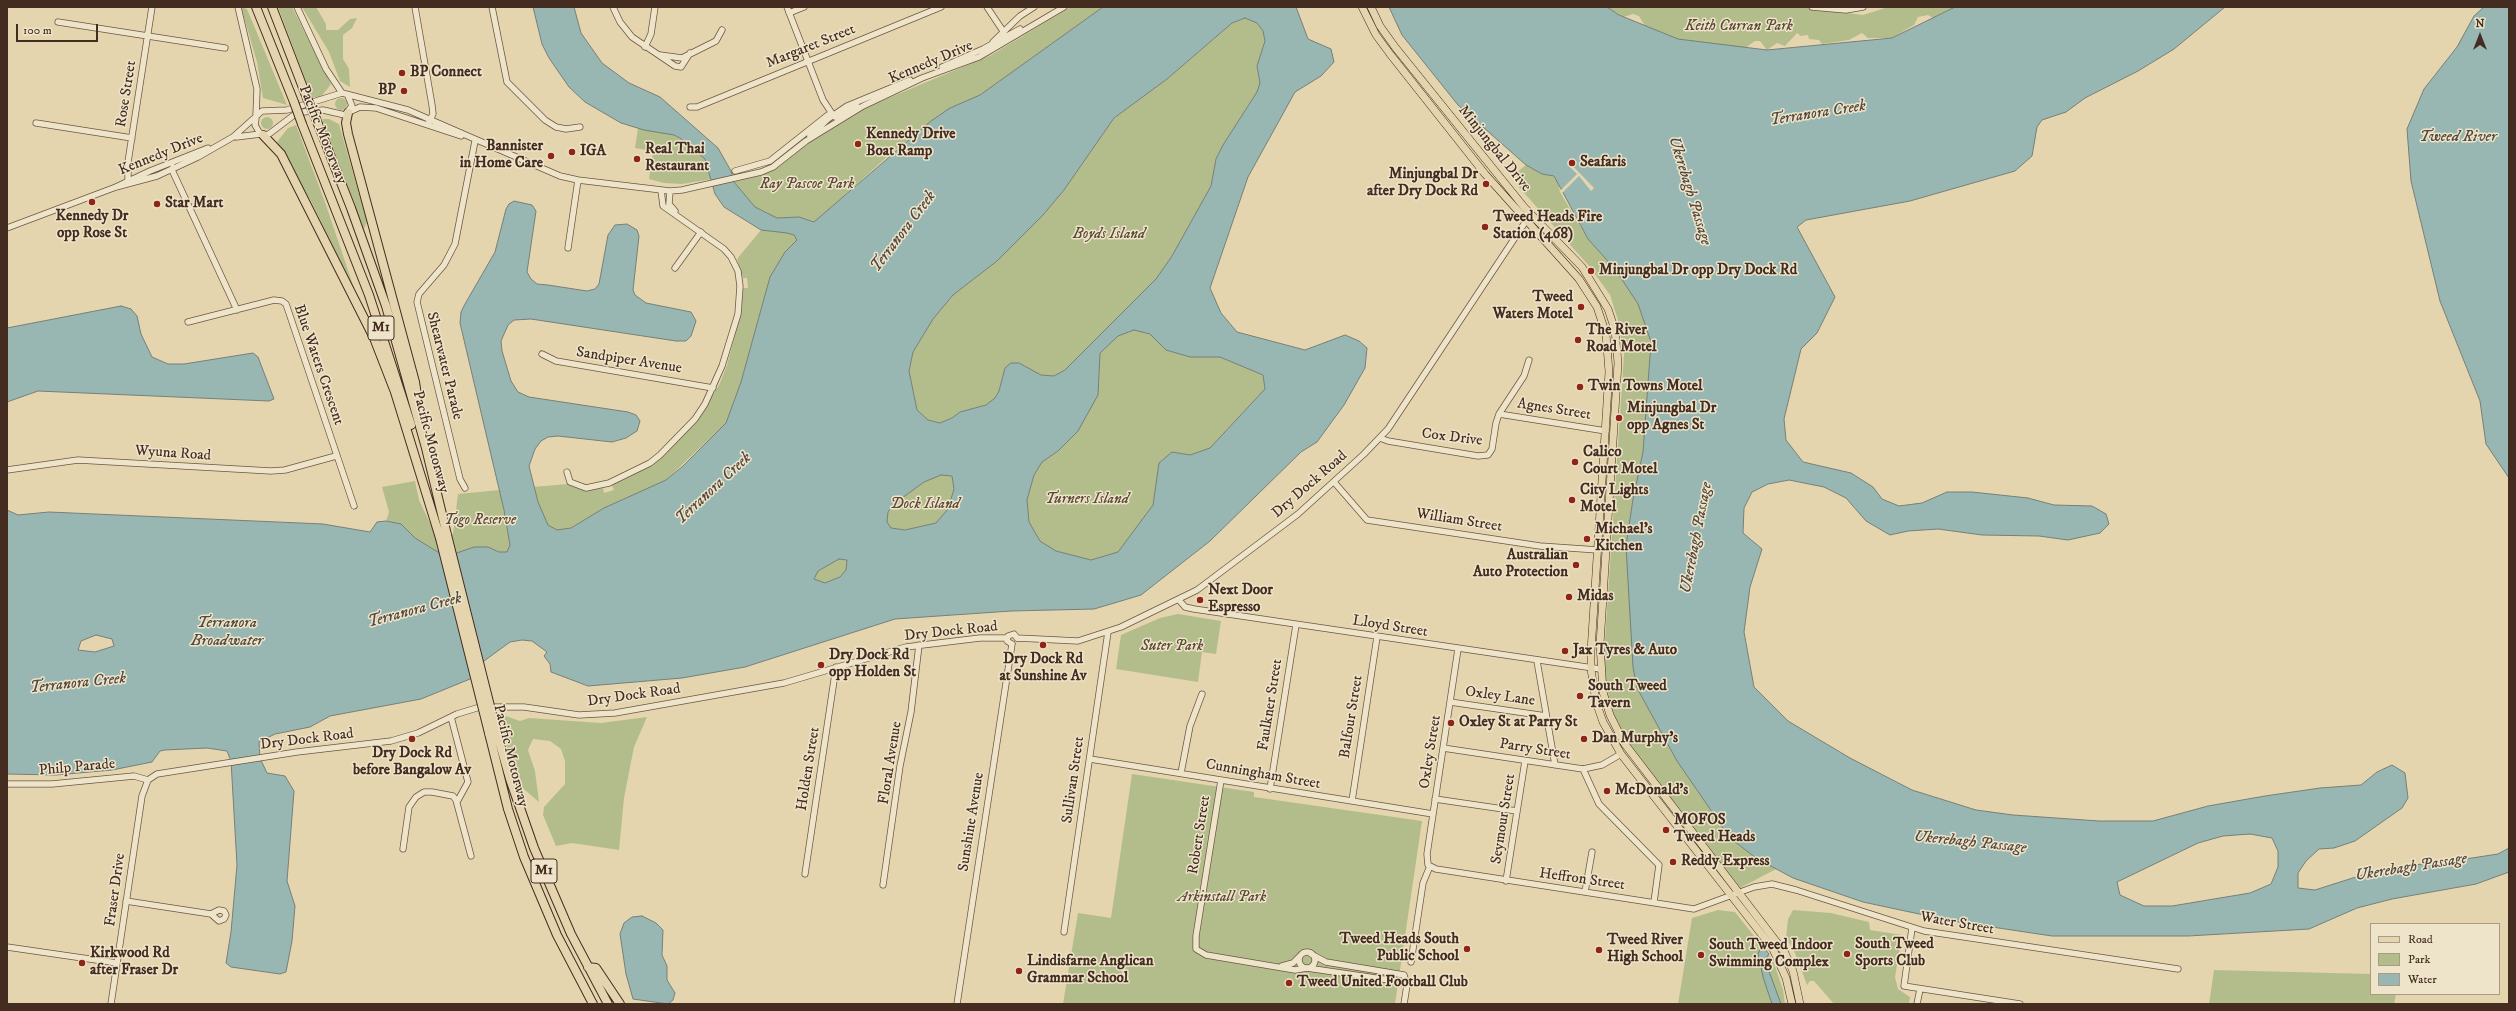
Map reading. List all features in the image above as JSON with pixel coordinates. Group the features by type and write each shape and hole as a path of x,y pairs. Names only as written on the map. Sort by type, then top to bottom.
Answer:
{"highway":[{"name":"Pacific Motorway","path":"256,7 338,212 393,363 444,537 493,731 508,808 524,858 556,935 593,1004"},
{"name":"Pacific Motorway","path":"272,7 351,208 386,306 426,448 444,537"},
{"path":"349,113 346,122 348,134 415,382 426,448"},
{"path":"262,134 280,154 374,338 396,392 444,537"},
{"name":"Pacific Motorway","path":"493,731 526,826 571,934 608,1004"},
{"path":"588,967 596,968 620,1004"}],"main road":[{"name":"Minjungbal Drive","path":"1362,7 1376,35 1485,174 1529,218 1582,267 1595,285 1608,309 1616,338 1618,363 1600,669 1603,692 1610,715 1624,743 1735,894 1777,956 1786,978 1792,1004"},
{"name":"Minjungbal Drive","path":"1371,7 1380,26 1395,47 1529,218 1580,278 1593,299 1603,321 1609,366 1591,669 1596,702 1603,722 1621,754 1785,953 1793,971 1800,1004"}],"street":[{"name":"Rose Street","path":"128,183 126,173 152,7"},
{"path":"238,7 257,88 256,125 262,134"},
{"path":"297,7 326,69 352,103 349,113"},
{"path":"415,7 431,96 433,114 429,122"},
{"path":"492,7 507,82 545,120 556,127 566,129 580,127"},
{"path":"613,7 624,29 645,47 655,53 679,67 690,53"},
{"path":"645,47 651,34 655,7"},
{"path":"787,7 823,100 832,114 836,117 855,107 872,102"},
{"path":"789,13 804,7"},
{"name":"Margaret Street","path":"690,107 696,107 941,7"},
{"path":"987,7 1003,31"},
{"path":"977,52 991,44 1003,31 1034,7"},
{"name":"Kennedy Drive","path":"806,141 832,114 847,106 977,52 1058,7"},
{"name":"Kennedy Drive","path":"233,137 271,134 294,115 303,112 323,110 342,115 360,107 370,107 453,128 475,141 543,169 578,180 670,191 710,185 773,167 806,141 872,102 922,78 980,57 1064,7"},
{"path":"1812,7 1846,10 1863,7"},
{"path":"58,22 224,48"},
{"path":"655,53 678,58 716,41 722,30"},
{"path":"256,117 262,112 287,110 344,94"},
{"name":"Kennedy Drive","path":"344,94 390,104 429,122"},
{"path":"735,171 770,161 832,114"},
{"name":"Kennedy Drive","path":"7,228 116,187 172,170 233,137 256,117"},
{"path":"36,123 132,138"},
{"name":"Shearwater Parade","path":"465,488 460,480 417,302 419,294 444,264 455,244 475,141"},
{"name":"Kennedy Drive","path":"128,183 157,168 214,146"},
{"path":"176,160 172,170 237,310"},
{"path":"157,168 172,170"},
{"path":"568,248 578,180"},
{"path":"567,472 570,482 586,488 610,483 639,470 660,455 684,432 705,404 713,388 736,320 740,286 738,271 731,257 701,232 663,206 661,190"},
{"path":"670,191 669,206 688,223"},
{"name":"Dry Dock Road","path":"148,780 162,773 218,764 391,741 418,733 451,717 472,709 494,706 524,707 579,715 615,714 763,687 919,645 1007,638 1012,634 1017,638 1074,642 1108,632 1179,600 1211,580 1289,521 1334,482 1380,438 1414,392 1529,218"},
{"path":"675,268 701,232"},
{"name":"Blue Waters Crescent","path":"188,322 274,300 282,301 286,304 354,506"},
{"name":"Sandpiper Avenue","path":"542,354 556,361 713,388"},
{"name":"Cox Drive","path":"1380,438 1388,441 1484,456 1488,454 1492,449 1499,414 1524,376 1529,360"},
{"name":"Agnes Street","path":"1499,414 1606,431"},
{"name":"Wyuna Road","path":"7,470 78,460 271,471 285,470 336,456"},
{"name":"William Street","path":"1334,482 1367,520 1540,546 1598,550"},
{"name":"Lloyd Street","path":"1179,600 1189,608 1537,662 1600,669"},
{"name":"Faulkner Street","path":"1270,789 1296,625"},
{"name":"Sullivan Street","path":"1064,932 1108,632"},
{"name":"Balfour Street","path":"1352,802 1376,637"},
{"path":"1007,638 1012,644 1016,643 1017,638"},
{"name":"Sunshine Avenue","path":"957,1004 1012,644"},
{"name":"Floral Avenue","path":"883,885 900,766 911,712 919,645"},
{"name":"Oxley Street","path":"1430,866 1426,858 1458,649"},
{"path":"1537,662 1555,765"},
{"name":"Holden Street","path":"805,874 836,667"},
{"path":"1181,773 1190,726 1202,694"},
{"name":"Oxley Lane","path":"1450,702 1546,716"},
{"path":"451,717 468,782 456,802"},
{"name":"Parry Street","path":"1443,748 1583,769 1602,766 1621,754"},
{"name":"Cunningham Street","path":"1090,759 1433,814"},
{"name":"Seymour Street","path":"1506,881 1525,761"},
{"path":"1583,769 1599,804 1660,865 1654,902"},
{"name":"Philp Parade","path":"7,784 52,784 134,776 148,780"},
{"name":"Fraser Drive","path":"111,1004 141,802 148,780"},
{"name":"Robert Street","path":"1221,780 1195,946 1198,951 1206,955 1282,966 1296,970 1307,968 1396,981 1407,985"},
{"path":"403,849 409,807 416,797 424,792 442,793 453,796 456,802 471,856"},
{"path":"1435,799 1517,811"},
{"path":"1585,892 1592,852"},
{"path":"1411,962 1424,883 1430,866"},
{"name":"Heffron Street","path":"1430,866 1440,871 1697,908 1735,894"},
{"name":"Water Street","path":"1735,894 1763,885 1786,887 1912,928 2178,969"},
{"path":"126,901 211,914"},
{"path":"1912,928 1904,986 2020,1004"},
{"path":"7,947 117,963"},
{"path":"1282,966 1293,963 1300,956 1306,953 1326,962 1400,974 1406,978 1407,985 1404,1004"},
{"path":"1300,956 1299,964 1307,968 1314,963 1311,954"},
{"path":"1917,1004 1920,989"}],"green space":[{"path":"241,7 247,9 287,105 263,98 257,62"},
{"path":"278,7 292,7 331,84 320,98 312,97"},
{"path":"302,7 316,7 326,24 326,30 338,30 350,19 357,18 352,28 343,35 343,59 349,69 350,87 340,81 329,52"},
{"name":"Ray Pascoe Park","path":"1071,7 1103,7 980,95 950,108 889,155 815,222 799,217 777,218 755,207 734,182 777,168 821,133 860,110 991,55"},
{"name":"Keith Curran Park","path":"1607,7 1798,7 1863,15 1888,7 1955,7 1933,18 1928,15 1918,17 1914,25 1892,38 1868,38 1862,33 1849,40 1822,44 1819,40 1809,39 1808,35 1801,36 1797,33 1785,46 1777,43 1767,50 1760,41 1755,41 1745,48 1678,39 1645,26 1639,16 1633,14 1623,17"},
{"name":"Boyds Island","path":"1245,18 1257,23 1263,31 1265,41 1257,66 1260,83 1257,92 1223,145 1216,159 1211,186 1172,256 1156,279 1065,370 1054,376 1041,375 1019,363 1005,368 999,391 995,398 986,405 960,412 952,418 940,423 928,420 917,410 909,371 913,352 933,319 953,295 997,261 1043,215 1064,190 1114,118 1167,79 1232,23"},
{"path":"341,98 345,100 347,104 345,108 341,110 337,108 335,104 337,100"},
{"path":"269,117 272,118 272,128 265,129 262,128 261,121 262,118"},
{"path":"322,119 329,119 339,124 367,222 364,229"},
{"path":"296,125 326,205 355,291 312,203 277,142 288,128"},
{"path":"638,128 674,135 680,138 705,159 712,179 682,184 664,183 649,179 653,151 635,148"},
{"path":"1526,165 1542,174 1553,176 1558,181 1560,192 1588,239 1615,269 1638,304 1651,342 1643,452 1633,499 1626,546 1637,688 1677,761 1730,838 1756,858 1776,869 1740,888 1628,743 1612,711 1603,670 1624,354 1618,320 1610,295 1589,266 1518,186 1516,173"},
{"path":"761,230 787,233 794,235 797,240 785,252 770,277 741,382 726,423 666,480 604,508 571,528 557,530 548,525 543,517 533,487 568,484 582,490 603,488 604,493 614,490 612,485 654,464 702,413 720,383 727,365 741,313 743,288 748,288 747,278 743,278 737,259"},
{"name":"Turners Island","path":"1134,330 1150,334 1166,350 1190,357 1220,357 1263,375 1265,389 1210,448 1190,455 1172,452 1159,463 1153,505 1118,552 1091,560 1056,551 1040,541 1029,522 1027,500 1034,475 1042,462 1058,451 1098,395 1100,353 1117,336"},
{"name":"Dock Island","path":"941,475 952,476 954,489 948,509 936,523 905,530 891,528 887,522 888,512 894,504 924,482"},
{"name":"Togo Reserve","path":"415,481 419,500 437,538 453,534 458,494 500,490 510,545 507,552 499,552 488,547 475,547 455,554 441,554 415,538 401,524 386,521 389,512 382,487"},
{"path":"839,559 847,560 846,570 840,577 825,583 814,579 818,571"},
{"name":"Suter Park","path":"1178,614 1221,621 1216,654 1202,652 1198,682 1116,669 1121,635 1160,618"},
{"path":"500,714 520,721 529,718 601,723 647,717 634,747 624,798 619,850 572,843 556,846 543,815 544,807 565,784 565,761 561,749 550,741 533,739 528,750 535,771 539,802 518,784 503,734"},
{"name":"Arkinstall Park","path":"1132,774 1254,792 1254,797 1422,821 1395,1004 1063,1004 1078,913 1111,918"},
{"path":"1718,910 1735,912 1773,960 1783,990 1785,1004 1678,1004 1692,918"},
{"name":"South Tweed Sports Club","path":"1793,910 1831,913 1869,922 1870,930 1902,935 1895,977 1898,989 1910,997 1909,1004 1834,1004 1814,981 1810,981 1807,985 1793,948 1786,938 1788,919"},
{"path":"2214,970 2370,974 2370,995 2396,995 2394,1004 2209,1004"}],"water":[{"path":"533,7 574,7 581,33 602,63 629,83 660,97 718,148 731,171 734,182 755,207 777,218 799,217 814,222 931,121 950,108 980,95 1103,7 1296,7 1308,39 1331,49 1334,62 1321,76 1295,92 1248,177 1210,288 1221,313 1237,332 1305,350 1345,335 1359,341 1367,348 1365,368 1344,405 1317,442 1301,452 1210,541 1141,595 1094,609 1011,611 895,619 745,667 682,678 588,686 551,672 550,664 544,656 547,652 532,641 522,640 510,642 484,661 470,679 421,699 330,716 310,727 275,734 259,742 260,758 267,773 285,776 294,791 287,881 295,906 292,941 286,972 280,974 231,967 226,963 231,932 237,865 231,761 227,751 207,748 165,750 160,751 152,762 112,770 56,775 7,774 7,510 18,515 49,512 323,524 370,532 377,522 386,521 401,524 415,538 441,554 454,554 474,547 488,547 499,552 507,552 510,545 504,510 460,323 461,312 495,252 506,209 509,204 514,201 532,205 536,211 527,272 531,279 537,284 587,291 595,289 599,284 608,235 615,225 627,224 637,230 639,236 633,290 635,295 646,303 691,312 696,321 691,336 686,341 676,341 531,319 514,320 508,325 501,341 502,351 511,381 518,392 529,397 628,412 636,415 640,421 637,431 626,438 612,442 558,436 548,437 541,441 535,449 529,466 538,502 548,525 557,530 571,528 604,508 666,480 683,466 726,423 741,382 770,277 785,252 797,240 794,235 787,233 761,230 724,207 715,194 705,159 680,138 674,135 644,130 621,123 585,102 569,87 549,58 542,44","holes":["1245,18 1257,23 1263,31 1265,41 1257,66 1260,83 1257,92 1223,145 1216,159 1211,186 1172,256 1156,279 1065,370 1054,376 1041,375 1019,363 1011,363 1005,368 999,391 995,398 986,405 960,412 952,418 940,423 928,420 917,410 909,371 913,352 933,319 953,295 997,261 1043,215 1064,190 1114,118 1167,79 1232,23","1134,330 1150,334 1166,350 1190,357 1220,357 1263,375 1265,389 1210,448 1190,455 1172,452 1159,463 1153,505 1118,552 1091,560 1056,551 1040,541 1029,522 1027,500 1034,475 1042,462 1058,451 1078,431 1098,395 1100,353 1118,336","941,475 952,476 954,489 948,509 936,523 905,530 891,528 887,522 888,512 894,504 924,482","839,559 847,560 846,570 840,577 825,583 814,579 818,571","96,635 112,639 114,646 95,652 78,650 81,641"]},
{"path":"1389,7 1607,7 1619,15 1678,39 1767,50 1892,38 1955,7 2225,7 2174,49 2138,71 2085,98 2066,112 2042,120 2037,127 2032,156 2015,171 1910,201 1806,220 1797,227 1835,297 1817,333 1801,349 1784,419 1786,440 1803,462 1851,473 1873,487 1882,499 1899,506 1922,503 1947,492 1972,492 2028,498 2054,505 2092,506 2106,514 2109,524 2100,533 2068,540 2039,536 1982,535 1938,529 1908,531 1890,535 1866,521 1846,498 1824,487 1789,480 1768,484 1752,492 1744,508 1743,533 1762,549 1750,587 1744,632 1754,687 1788,721 1850,758 1912,790 1976,810 2013,815 2099,821 2153,821 2208,806 2265,796 2320,788 2361,785 2377,772 2392,765 2405,773 2408,798 2402,808 2355,841 2334,848 2319,849 2306,861 2298,873 2298,888 2315,890 2381,869 2498,854 2509,848 2509,872 2476,884 2392,899 2357,908 2309,929 2188,936 2052,936 1952,921 1863,902 1793,878 1756,858 1730,838 1677,761 1637,688 1633,667 1626,546 1633,499 1643,452 1651,342 1638,304 1615,269 1588,239 1554,176 1542,174 1526,165 1458,105 1402,35","holes":["2250,834 2272,838 2278,851 2278,867 2271,884 2250,893 2172,906 2144,906 2120,895 2117,882 2198,843 2223,836"]},
{"name":"Tweed River","path":"2484,7 2509,7 2509,478 2486,444 2480,401 2440,301 2411,181 2407,129 2424,89 2457,47 2474,16"},
{"path":"121,306 131,309 137,316 141,334 152,357 168,364 184,364 253,353 258,357 274,399 269,401 38,391 7,402 7,328"},
{"path":"642,916 656,923 663,930 662,955 667,966 667,980 675,993 673,1000 668,1004 633,999 626,974 620,934 624,923 632,917"},
{"path":"1762,945 1769,954 1766,958 1766,963 1781,1004 1772,1004 1763,977 1758,954"}],"pier":[{"path":"1569,162 1594,188 1591,191 1579,176 1562,193 1560,191 1577,174 1567,164"}],"place":[{"name":"BP Connect","path":"402,73"},
{"name":"BP","path":"404,91"},
{"name":"Kennedy Drive Boat Ramp","path":"858,144"},
{"name":"IGA","path":"572,152"},
{"name":"Bannister in Home Care","path":"551,156"},
{"name":"Real Thai Restaurant","path":"637,159"},
{"name":"Seafaris","path":"1572,163"},
{"name":"Minjungbal Dr after Dry Dock Rd","path":"1486,184"},
{"name":"Kennedy Dr opp Rose St","path":"92,202"},
{"name":"Star Mart","path":"157,204"},
{"name":"Tweed Heads Fire Station (468)","path":"1485,227"},
{"name":"Minjungbal Dr opp Dry Dock Rd","path":"1591,271"},
{"name":"Tweed Waters Motel","path":"1581,307"},
{"name":"The River Road Motel","path":"1578,340"},
{"name":"Twin Towns Motel","path":"1580,387"},
{"name":"Minjungbal Dr opp Agnes St","path":"1619,418"},
{"name":"Calico Court Motel","path":"1575,462"},
{"name":"City Lights Motel","path":"1572,500"},
{"name":"Michael's Kitchen","path":"1587,539"},
{"name":"Australian Auto Protection","path":"1576,565"},
{"name":"Midas","path":"1569,597"},
{"name":"Next Door Espresso","path":"1200,600"},
{"name":"Dry Dock Rd at Sunshine Av","path":"1043,645"},
{"name":"Jax Tyres & Auto","path":"1565,651"},
{"name":"Dry Dock Rd opp Holden St","path":"821,665"},
{"name":"South Tweed Tavern","path":"1580,696"},
{"name":"Oxley St at Parry St","path":"1451,723"},
{"name":"Dry Dock Rd before Bangalow Av","path":"412,739"},
{"name":"Dan Murphy's","path":"1584,739"},
{"name":"McDonald's","path":"1607,791"},
{"name":"MOFOS Tweed Heads","path":"1666,830"},
{"name":"Reddy Express","path":"1673,862"},
{"name":"Tweed Heads South Public School","path":"1467,949"},
{"name":"Tweed River High School","path":"1599,950"},
{"name":"South Tweed Sports Club","path":"1847,954"},
{"name":"South Tweed Indoor Swimming Complex","path":"1701,955"},
{"name":"Kirkwood Rd after Fraser Dr","path":"82,963"},
{"name":"Lindisfarne Anglican Grammar School","path":"1019,971"},
{"name":"Tweed United Football Club","path":"1289,983"}],"water label":[{"name":"Terranora Creek","path":"1818,114"},
{"name":"Ukerebagh Passage","path":"1689,191"},
{"name":"Terranora Creek","path":"904,232"},
{"name":"Terranora Creek","path":"714,489"},
{"name":"Ukerebagh Passage","path":"1697,538"},
{"name":"Terranora Creek","path":"415,611"},
{"name":"Terranora Broadwater","path":"227,633"},
{"name":"Terranora Creek","path":"78,684"},
{"name":"Ukerebagh Passage","path":"1970,843"},
{"name":"Ukerebagh Passage","path":"2411,868"}]}
